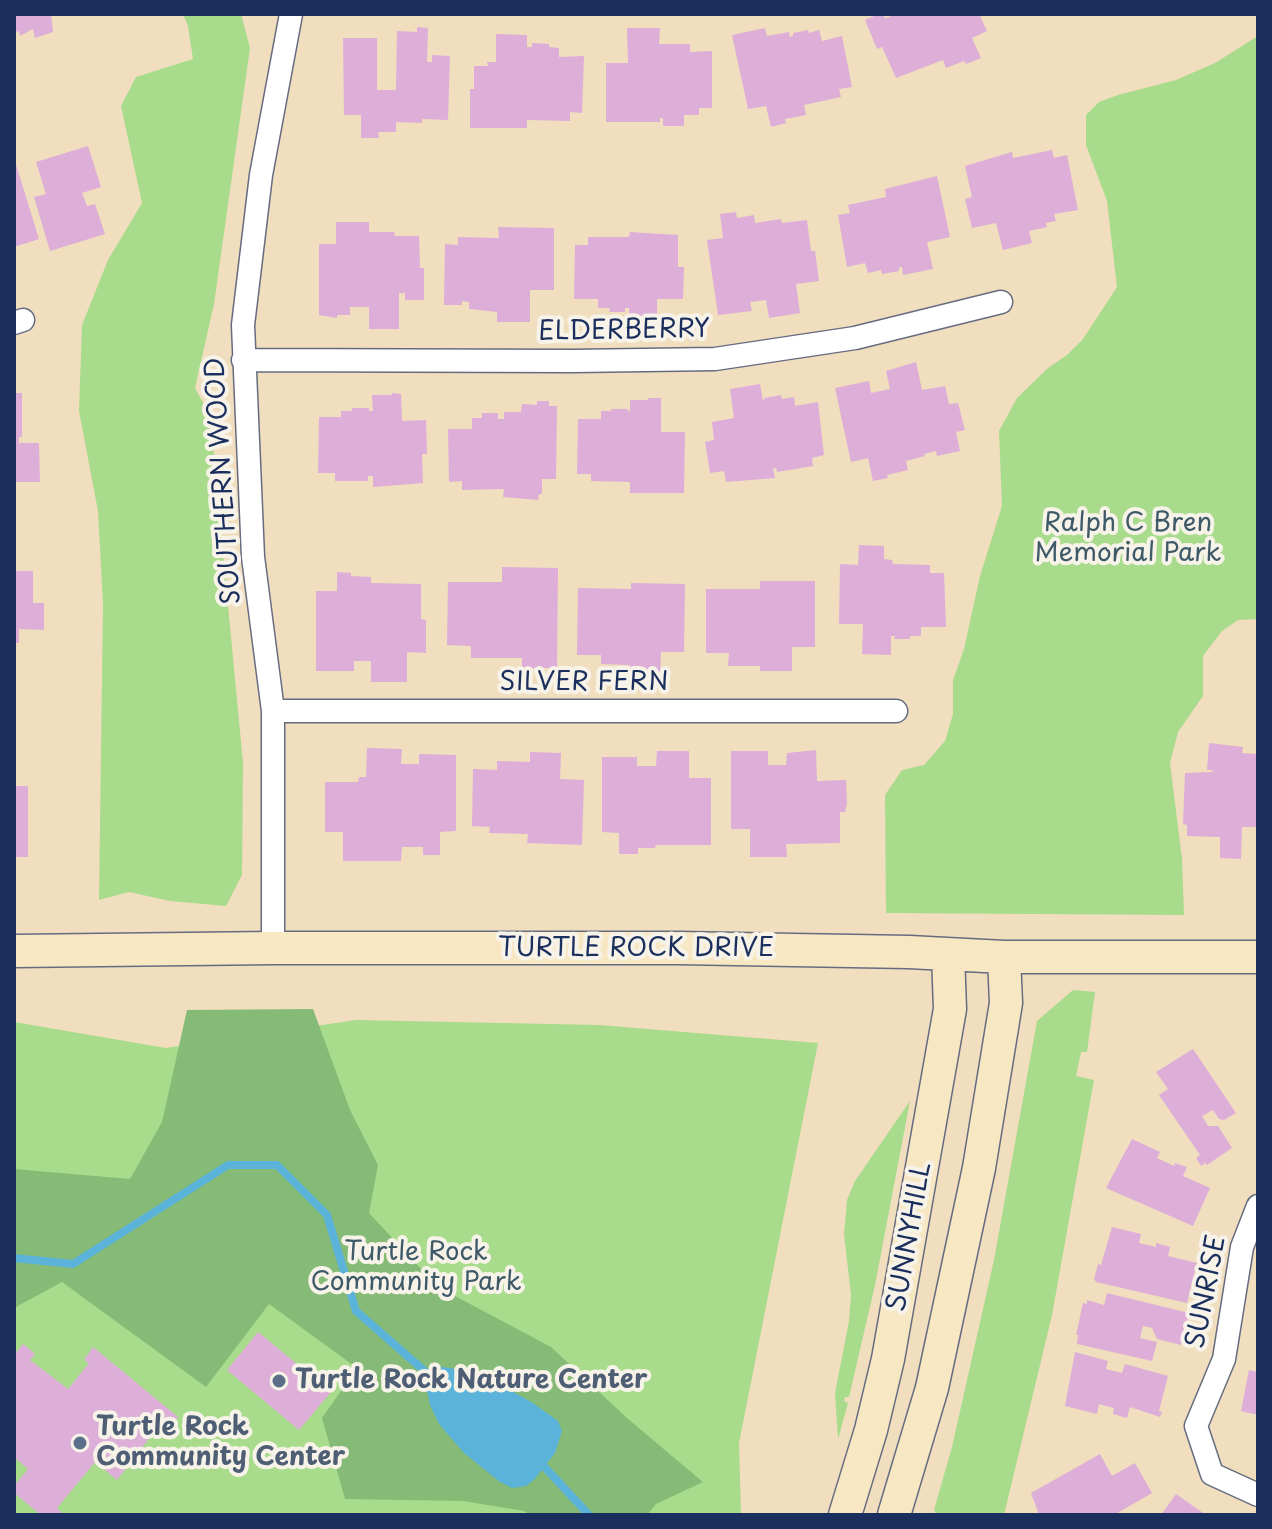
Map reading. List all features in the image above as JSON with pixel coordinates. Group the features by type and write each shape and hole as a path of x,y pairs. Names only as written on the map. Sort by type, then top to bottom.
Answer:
{"street":[{"name":"SOUTHERN WOOD","path":"273,948 273,711 253,557 243,325 261,175 291,14"},
{"name":"ELDERBERRY","path":"243,360 715,359 855,338 1001,302"},
{"name":"SILVER FERN","path":"273,711 896,711"},
{"name":"TURTLE ROCK DRIVE","path":"14,951 678,948 1004,957 1258,957"},
{"name":"SUNNYHILL","path":"845,1515 871,1430 888,1359 950,1009 948,954"},
{"name":"SUNNYHILL","path":"894,1515 932,1388 979,1168 1006,1003 1004,957"},
{"name":"SUNRISE","path":"1257,1207 1242,1247 1224,1359 1196,1426 1212,1474 1258,1495"}],"green space":[{"path":"183,14 241,14 250,48 214,304 195,388 210,415 243,763 242,875 226,906 170,901 129,892 99,900 103,605 98,511 79,411 82,325 108,260 142,203 121,106 136,77 193,59"},
{"name":"Ralph C Bren Memorial Park","path":"1258,36 1258,619 1238,620 1222,631 1203,656 1203,696 1178,732 1170,763 1182,859 1184,915 886,913 885,795 902,770 924,765 945,741 953,714 953,680 1002,506 999,431 1017,398 1083,339 1117,287 1107,201 1086,145 1086,115 1099,102 1176,80 1215,63"},
{"path":"1073,990 1095,992 1087,1052 1081,1052 1076,1076 1094,1080 1052,1315 1004,1515 937,1515 934,1510 952,1447 994,1260 1037,1021"},
{"path":"313,1009 350,1110 378,1165 369,1213 438,1287 551,1347 628,1419 703,1482 656,1504 647,1515 531,1515 524,1511 463,1501 345,1499 322,1418 357,1368 269,1304 206,1387 62,1282 14,1308 14,1169 130,1179 162,1122 187,1010"},
{"name":"Turtle Rock Community Park","path":"356,1020 599,1025 818,1043 739,1443 741,1515 14,1515 14,1022 166,1048"},
{"path":"910,1101 875,1285 849,1397 845,1397 844,1401 848,1403 838,1439 835,1393 851,1295 844,1234 847,1200 855,1181"}],"water":[{"path":"443,1367 479,1373 533,1403 558,1421 562,1431 555,1453 526,1486 512,1488 500,1482 464,1453 439,1424 430,1405 423,1370"}],"building":[{"path":"14,14 51,14 53,32 35,38 33,29 20,36 19,31 14,33"},
{"path":"879,14 885,18 890,17 889,14 979,14 987,31 972,38 981,58 946,68 943,60 896,78 882,47 877,49 865,20"},
{"path":"417,27 428,28 427,62 432,62 432,55 450,56 448,120 396,122 396,132 378,132 379,138 361,138 361,115 344,115 343,38 377,38 377,90 396,90 397,31 417,32"},
{"path":"627,28 660,28 659,44 690,44 690,52 712,51 712,108 699,108 699,115 684,115 684,126 663,126 663,118 660,122 606,122 606,63 628,63"},
{"path":"765,28 767,36 789,32 790,37 793,33 819,30 822,41 842,36 852,87 839,89 841,97 804,105 806,115 785,119 786,123 771,127 766,106 748,109 732,35"},
{"path":"496,34 527,35 527,47 532,47 532,43 549,44 549,47 559,48 559,57 584,56 582,113 570,112 570,121 527,120 527,128 470,128 470,89 474,89 474,66 488,66 487,62 496,62"},
{"path":"88,146 101,187 82,193 87,206 95,204 105,234 50,251 34,197 46,194 36,162"},
{"path":"1052,150 1054,158 1067,155 1078,210 1054,214 1056,221 1046,223 1047,227 1029,231 1032,243 1003,250 996,223 972,228 965,199 972,197 965,166 1012,152 1013,158"},
{"path":"14,158 39,239 14,247"},
{"path":"937,176 950,237 927,242 933,269 903,275 902,267 899,271 882,274 881,270 868,273 865,263 847,267 838,215 850,213 848,205 886,197 885,189"},
{"path":"736,212 737,218 754,215 755,223 781,219 782,223 807,220 819,281 796,284 800,313 769,318 766,300 750,302 752,311 718,315 707,240 723,238 720,214"},
{"path":"336,222 369,222 369,232 419,236 420,268 424,268 424,300 405,300 405,293 399,293 399,329 369,329 369,307 350,307 350,315 337,315 337,318 319,315 319,244 336,244"},
{"path":"498,227 554,228 554,290 530,290 530,322 497,322 497,312 469,309 469,302 444,305 445,244 458,245 458,237 499,238"},
{"path":"630,232 678,235 678,267 684,267 683,299 657,299 657,326 629,326 629,308 625,308 625,312 609,312 610,308 598,308 598,299 574,299 575,245 588,245 588,237 629,237"},
{"path":"916,362 922,390 945,386 949,404 958,403 965,430 956,432 960,451 937,456 936,451 924,454 906,461 908,470 873,481 868,458 851,462 835,388 869,381 871,393 890,389 886,371"},
{"path":"760,384 763,401 781,395 782,399 794,397 795,406 818,402 824,455 812,458 813,466 777,472 776,468 773,469 775,478 726,482 724,471 710,473 705,442 714,440 712,422 734,418 730,389"},
{"path":"14,393 22,393 22,437 19,437 19,443 39,443 40,482 14,482"},
{"path":"401,394 402,421 426,420 427,454 422,454 423,483 373,487 373,476 368,476 368,481 335,481 335,473 318,473 319,417 341,417 341,411 352,411 352,408 369,408 373,411 372,395"},
{"path":"661,398 661,432 685,432 684,493 630,493 630,482 591,481 591,474 577,474 578,419 601,419 601,411 611,409 627,409 630,412 630,400"},
{"path":"537,401 549,401 549,406 557,406 556,479 542,479 542,494 539,494 538,500 503,497 504,489 462,490 462,481 449,482 448,429 472,429 472,418 482,418 482,413 498,413 498,419 504,419 504,412 521,412 522,404 537,405"},
{"path":"859,545 884,546 884,559 892,560 893,564 930,565 930,573 944,573 946,627 921,627 921,636 910,636 910,639 894,639 895,636 891,636 891,655 862,654 863,624 839,624 840,564 858,565"},
{"path":"502,567 558,568 557,668 522,668 522,658 471,658 471,646 447,645 448,582 502,582"},
{"path":"14,571 33,571 33,603 44,603 44,630 19,629 19,643 14,643"},
{"path":"337,572 371,577 371,583 421,584 421,619 426,620 426,653 407,652 407,682 371,682 371,661 354,661 354,671 316,671 316,591 337,591"},
{"path":"760,581 815,581 815,647 792,647 792,671 760,671 760,666 728,666 729,653 706,653 706,589 760,589"},
{"path":"631,583 685,584 684,652 661,652 660,680 630,679 630,665 601,664 601,655 577,655 578,588 631,589"},
{"path":"1209,743 1243,747 1242,753 1258,754 1258,827 1242,827 1241,859 1220,858 1220,837 1187,836 1187,825 1183,824 1185,773 1212,772 1207,770"},
{"path":"367,748 402,749 401,764 419,764 419,754 456,755 456,831 440,832 440,855 423,855 423,847 402,847 401,861 343,861 343,832 325,832 325,782 358,782 359,777 366,777"},
{"path":"816,750 817,781 846,780 847,804 845,812 840,812 840,843 786,844 787,857 750,857 750,829 731,829 731,751 768,751 768,765 786,765 787,753"},
{"path":"657,751 689,751 689,778 711,778 711,845 656,845 655,848 638,848 638,854 619,854 619,833 602,832 602,757 637,757 637,766 656,766"},
{"path":"530,752 561,753 560,779 584,780 582,845 527,843 528,834 489,833 490,827 472,826 473,769 497,770 497,761 530,762"},
{"path":"14,786 28,786 28,857 14,857"},
{"path":"1193,1049 1236,1113 1224,1120 1219,1119 1213,1110 1202,1116 1208,1126 1218,1126 1232,1148 1201,1166 1196,1158 1200,1155 1159,1095 1168,1089 1156,1072"},
{"path":"1132,1139 1160,1152 1157,1158 1174,1166 1175,1163 1187,1167 1183,1176 1210,1188 1193,1226 1106,1188"},
{"path":"1112,1227 1141,1234 1139,1243 1170,1247 1168,1256 1197,1263 1187,1303 1096,1282 1098,1264 1101,1265"},
{"path":"1107,1293 1189,1313 1181,1345 1157,1339 1152,1328 1143,1326 1140,1338 1157,1342 1152,1361 1077,1344 1083,1303 1087,1304 1087,1300 1104,1305"},
{"name":"Turtle Rock Nature Center","path":"258,1332 331,1392 299,1430 227,1370"},
{"name":"Turtle Rock Community Center","path":"23,1344 35,1354 30,1360 68,1389 89,1363 84,1360 93,1347 178,1417 169,1428 161,1423 117,1480 95,1462 57,1508 61,1515 41,1515 14,1493 14,1486 28,1469 14,1457 14,1355"},
{"path":"1075,1352 1108,1361 1106,1369 1122,1373 1125,1364 1168,1376 1160,1417 1130,1407 1127,1418 1113,1414 1114,1408 1099,1404 1097,1414 1065,1406"},
{"path":"1249,1370 1258,1372 1258,1415 1241,1411"},
{"path":"1100,1454 1112,1476 1135,1463 1152,1493 1114,1515 1039,1515 1031,1493"},
{"path":"1176,1494 1206,1515 1161,1515"}],"waterway":[{"path":"14,1258 73,1264 228,1165 277,1165 327,1215 356,1311 428,1374"},
{"path":"540,1462 589,1515"}],"place":[{"name":"Turtle Rock Nature Center","path":"279,1381"},
{"name":"Turtle Rock Community Center","path":"80,1443"}]}
